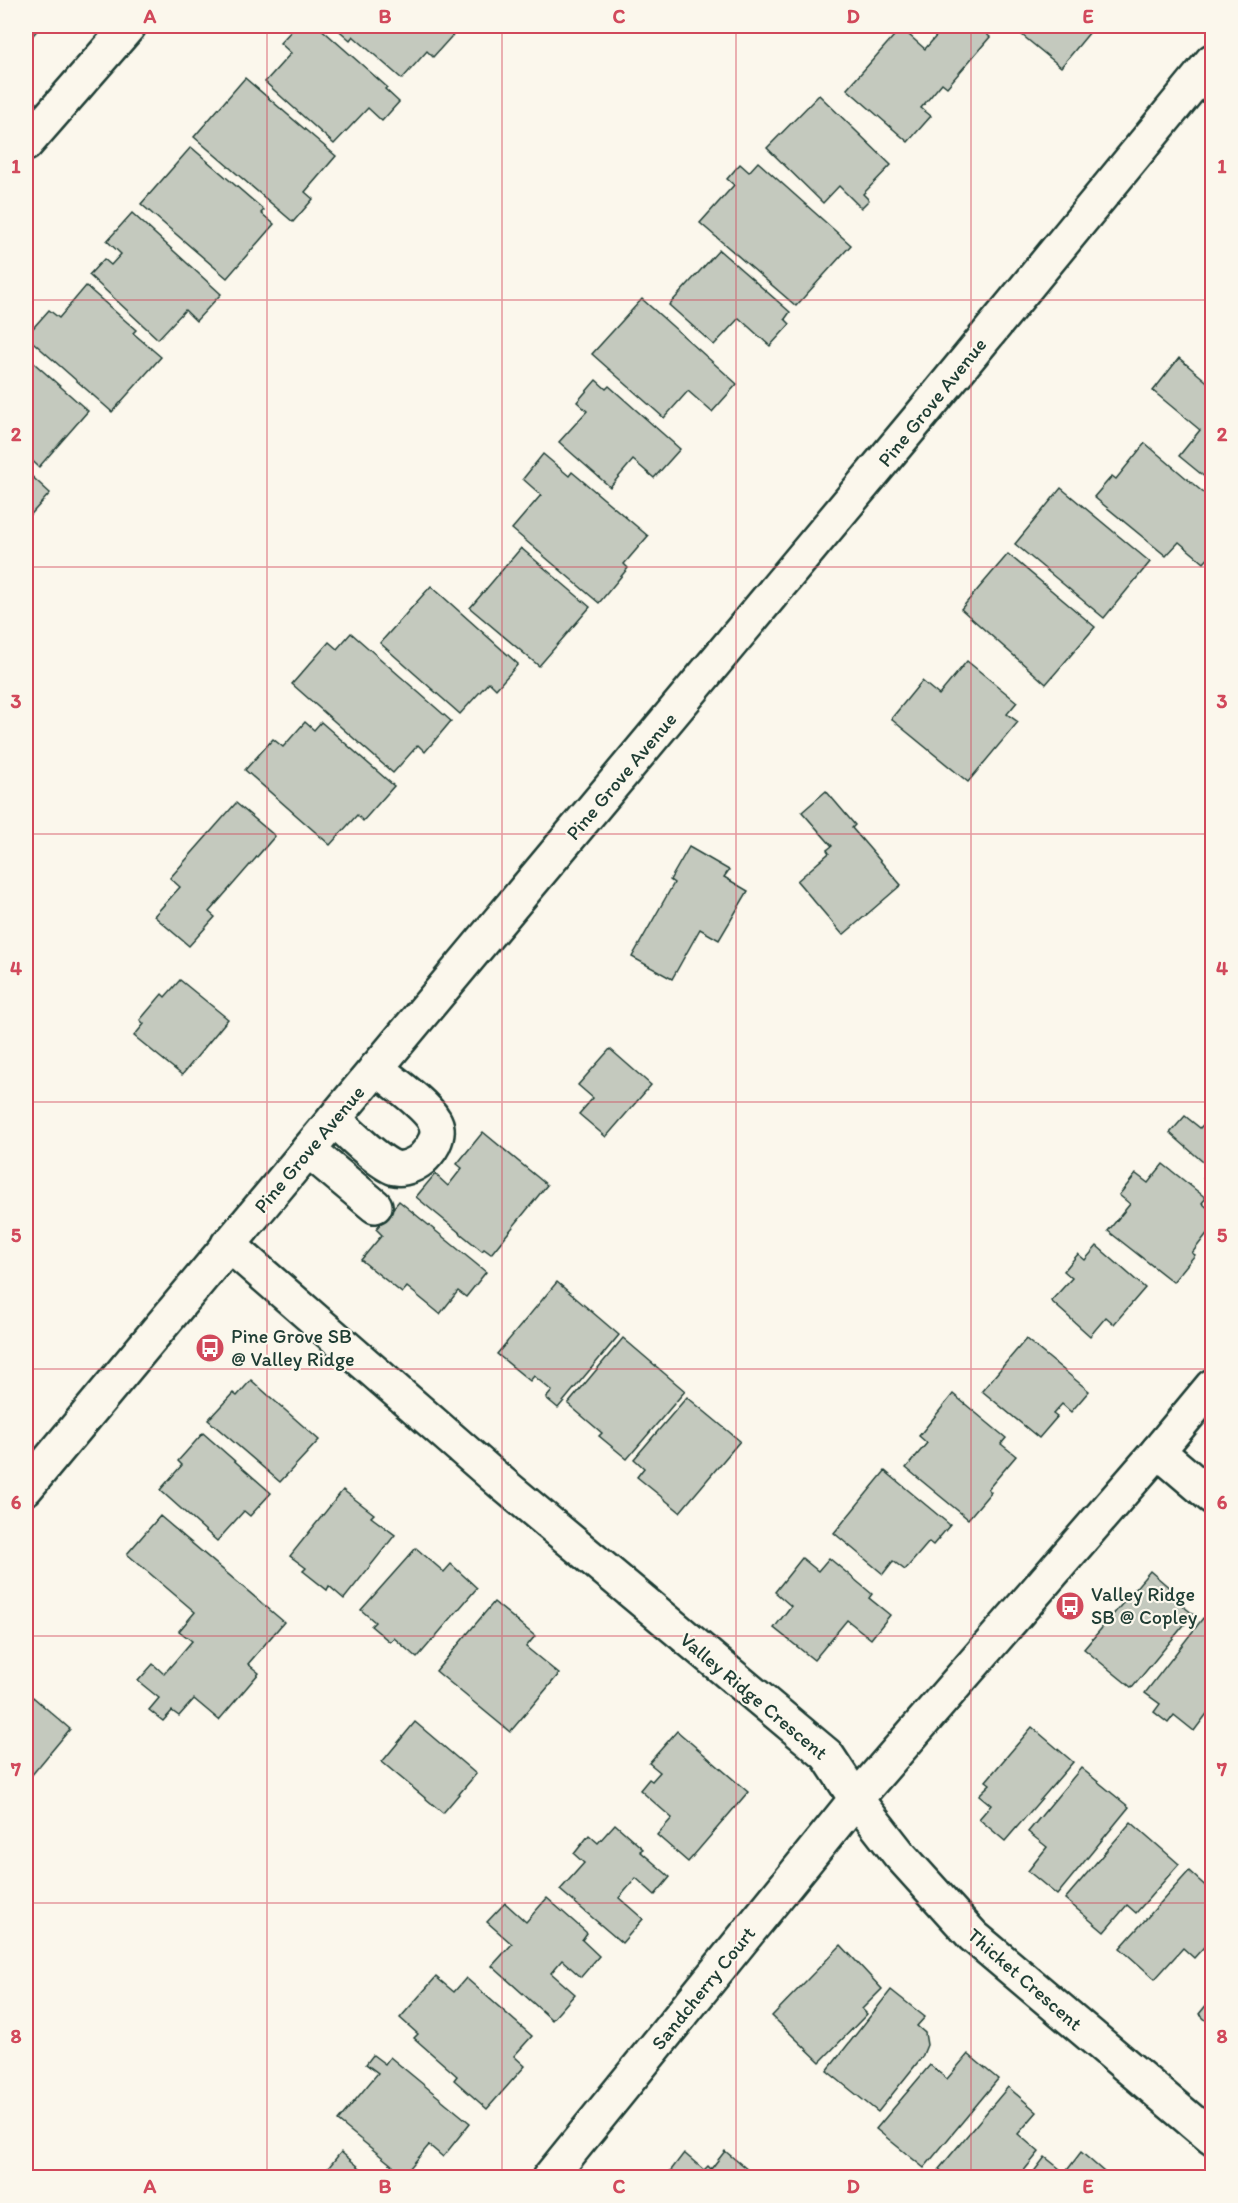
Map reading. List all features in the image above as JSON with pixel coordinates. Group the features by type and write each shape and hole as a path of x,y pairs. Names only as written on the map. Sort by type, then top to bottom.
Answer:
{"street":[{"path":"26,144 129,26"},
{"name":"Pine Grove Avenue","path":"26,1488 918,419 1212,61"},
{"path":"334,1119 379,1158 396,1168 409,1167 423,1159 435,1144 437,1132 435,1121 376,1068"},
{"path":"308,1150 375,1206"},
{"name":"Valley Ridge Crescent","path":"228,1244 504,1485 827,1755 856,1799"},
{"path":"856,1799 1212,1386"},
{"path":"1158,1451 1212,1497"},
{"name":"Thicket Crescent","path":"856,1799 899,1854 973,1936 1212,2138"},
{"name":"Sandcherry Court","path":"549,2178 856,1799"}],"building":[{"path":"26,26 41,26 26,43"},
{"path":"296,26 318,26 387,87 385,89 399,102 382,121 368,108 334,144 265,82 291,53 280,43"},
{"path":"334,26 460,27 433,57 427,51 402,79 353,36 350,40"},
{"path":"945,26 977,26 990,37 947,87 942,83 921,108 931,116 908,142 847,89 901,28 925,49"},
{"path":"1011,26 1095,26 1061,67"},
{"path":"245,78 336,156 305,192 313,199 293,222 194,137"},
{"path":"819,95 891,165 863,194 869,200 861,208 839,186 823,203 767,148"},
{"path":"191,147 264,210 261,213 274,224 227,278 141,204"},
{"path":"758,162 851,245 796,306 700,223 734,185 727,179 740,164 749,172"},
{"path":"132,213 221,294 196,321 185,310 158,339 89,275 104,259 111,265 121,254 107,241"},
{"path":"719,250 790,312 785,319 790,324 770,346 739,318 714,345 669,305"},
{"path":"86,286 136,330 133,333 161,357 112,412 26,336 49,310 59,318"},
{"path":"642,299 737,384 712,412 688,391 664,418 592,354"},
{"path":"26,356 88,411 39,467 26,455"},
{"path":"1179,358 1212,386 1212,483 1179,456 1200,430 1153,391"},
{"path":"596,380 606,389 609,386 680,449 654,478 633,460 610,487 559,442 587,411 577,402"},
{"path":"1145,443 1212,500 1212,554 1204,563 1179,542 1166,556 1094,497 1112,476 1116,479"},
{"path":"543,454 569,476 572,472 648,536 624,564 628,568 599,603 512,529 541,495 523,479"},
{"path":"26,471 50,493 26,520"},
{"path":"1061,488 1150,562 1104,618 1015,544"},
{"path":"521,548 590,607 539,666 470,608"},
{"path":"1008,554 1095,627 1046,684 961,609"},
{"path":"431,586 518,664 496,689 489,682 460,714 380,643"},
{"path":"351,633 451,721 425,752 418,745 393,773 292,684 329,642 337,649"},
{"path":"967,661 1017,702 1007,714 1018,722 968,782 891,719 922,681 939,695"},
{"path":"305,722 314,730 321,722 394,786 363,821 357,815 330,845 245,770 273,739 283,747"},
{"path":"826,791 855,825 852,828 901,885 843,935 797,881 829,853 827,850 832,846 802,812"},
{"path":"236,803 275,836 209,912 215,917 189,946 154,916 180,887 170,878"},
{"path":"689,847 729,870 724,877 748,891 719,940 700,929 672,979 632,957 674,883 670,880"},
{"path":"180,980 228,1019 182,1075 134,1036 144,1024 140,1020 162,994 165,997"},
{"path":"610,1049 651,1085 606,1137 579,1114 593,1098 578,1085"},
{"path":"1212,1115 1212,1187 1203,1178 1211,1169 1170,1133 1185,1116 1200,1128"},
{"path":"483,1132 547,1185 491,1254 484,1249 482,1251 416,1197 435,1174 448,1186 462,1168 457,1164"},
{"path":"1163,1164 1206,1198 1202,1203 1212,1212 1212,1227 1192,1253 1195,1255 1173,1282 1108,1231 1130,1204 1119,1195 1136,1174 1148,1183"},
{"path":"399,1201 486,1272 466,1297 458,1291 440,1314 407,1287 402,1293 361,1260 382,1235 376,1229"},
{"path":"1097,1246 1145,1288 1114,1324 1106,1317 1090,1336 1051,1301 1072,1278 1064,1271 1078,1254 1085,1260"},
{"path":"557,1282 619,1335 558,1408 546,1398 552,1391 534,1376 530,1381 497,1354"},
{"path":"623,1338 685,1391 627,1459 599,1436 602,1433 568,1404"},
{"path":"1026,1339 1089,1391 1071,1412 1062,1404 1053,1414 1057,1417 1039,1438 982,1391"},
{"path":"251,1380 319,1440 280,1482 208,1420 233,1393 237,1396"},
{"path":"953,1394 1006,1438 1001,1444 1016,1456 988,1489 991,1492 968,1519 906,1468 927,1443 919,1436"},
{"path":"687,1397 740,1441 680,1512 637,1477 644,1468 634,1459"},
{"path":"203,1433 271,1493 250,1516 244,1511 217,1541 160,1490 182,1465 178,1461"},
{"path":"885,1471 950,1525 933,1545 929,1542 905,1570 893,1561 883,1574 834,1533"},
{"path":"343,1490 374,1514 371,1517 395,1535 344,1599 329,1586 327,1590 303,1571 306,1568 290,1556"},
{"path":"160,1516 284,1622 248,1664 259,1673 219,1720 194,1699 179,1716 172,1711 163,1721 149,1710 159,1698 138,1681 153,1664 164,1674 192,1641 179,1631 195,1612 127,1554"},
{"path":"416,1548 444,1572 451,1564 477,1588 417,1658 394,1638 390,1642 371,1626 375,1622 361,1610"},
{"path":"802,1558 818,1571 829,1558 872,1594 869,1598 890,1615 871,1639 847,1620 814,1660 774,1628 791,1606 775,1592"},
{"path":"1150,1571 1172,1590 1168,1594 1193,1614 1132,1688 1084,1649"},
{"path":"494,1602 535,1636 526,1647 559,1674 510,1732 436,1671"},
{"path":"1203,1618 1212,1626 1212,1707 1194,1731 1174,1715 1168,1723 1154,1712 1160,1704 1145,1693"},
{"path":"33,1697 70,1729 26,1782 26,1706"},
{"path":"415,1722 476,1774 443,1813 382,1762"},
{"path":"1032,1727 1073,1762 1005,1841 979,1819 991,1805 979,1795 990,1784 986,1781"},
{"path":"677,1731 748,1792 688,1862 657,1835 672,1818 640,1790 649,1779 652,1781 660,1772 649,1763"},
{"path":"1081,1768 1129,1807 1057,1895 1028,1871 1047,1847 1028,1832"},
{"path":"1131,1822 1179,1864 1136,1913 1127,1905 1104,1932 1065,1899"},
{"path":"615,1824 643,1849 640,1851 670,1877 655,1895 636,1878 619,1898 643,1919 622,1943 560,1890 584,1863 574,1854 589,1835 598,1843"},
{"path":"1189,1871 1212,1892 1212,1938 1194,1958 1183,1948 1155,1979 1120,1948"},
{"path":"547,1898 587,1933 582,1940 599,1956 581,1977 562,1960 551,1973 575,1994 552,2020 492,1966 512,1944 487,1922 505,1903 526,1922"},
{"path":"841,1945 882,1989 862,2009 867,2014 820,2062 772,2016"},
{"path":"436,1977 454,1992 466,1978 532,2036 514,2056 525,2066 487,2109 454,2080 457,2076 414,2038 418,2034 400,2018"},
{"path":"891,1990 925,2017 917,2026 925,2033 927,2045 922,2057 878,2112 827,2071"},
{"path":"1212,1998 1212,2026 1199,2014"},
{"path":"968,2054 998,2079 924,2168 876,2129 930,2065 947,2079"},
{"path":"373,2055 385,2064 390,2057 470,2123 443,2157 429,2145 404,2175 338,2121 378,2073 366,2064"},
{"path":"1008,2087 1037,2112 1018,2134 1039,2152 1018,2178 949,2178 939,2169"},
{"path":"725,2151 748,2170 742,2178 665,2178 684,2153 704,2170 708,2166 711,2169"},
{"path":"341,2152 372,2178 320,2178"},
{"path":"1081,2152 1111,2178 1029,2178 1045,2157 1065,2173"}],"place":[{"name":"Pine Grove SB @ Valley Ridge","path":"210,1348"},
{"name":"Valley Ridge SB @ Copley","path":"1070,1606"}]}
